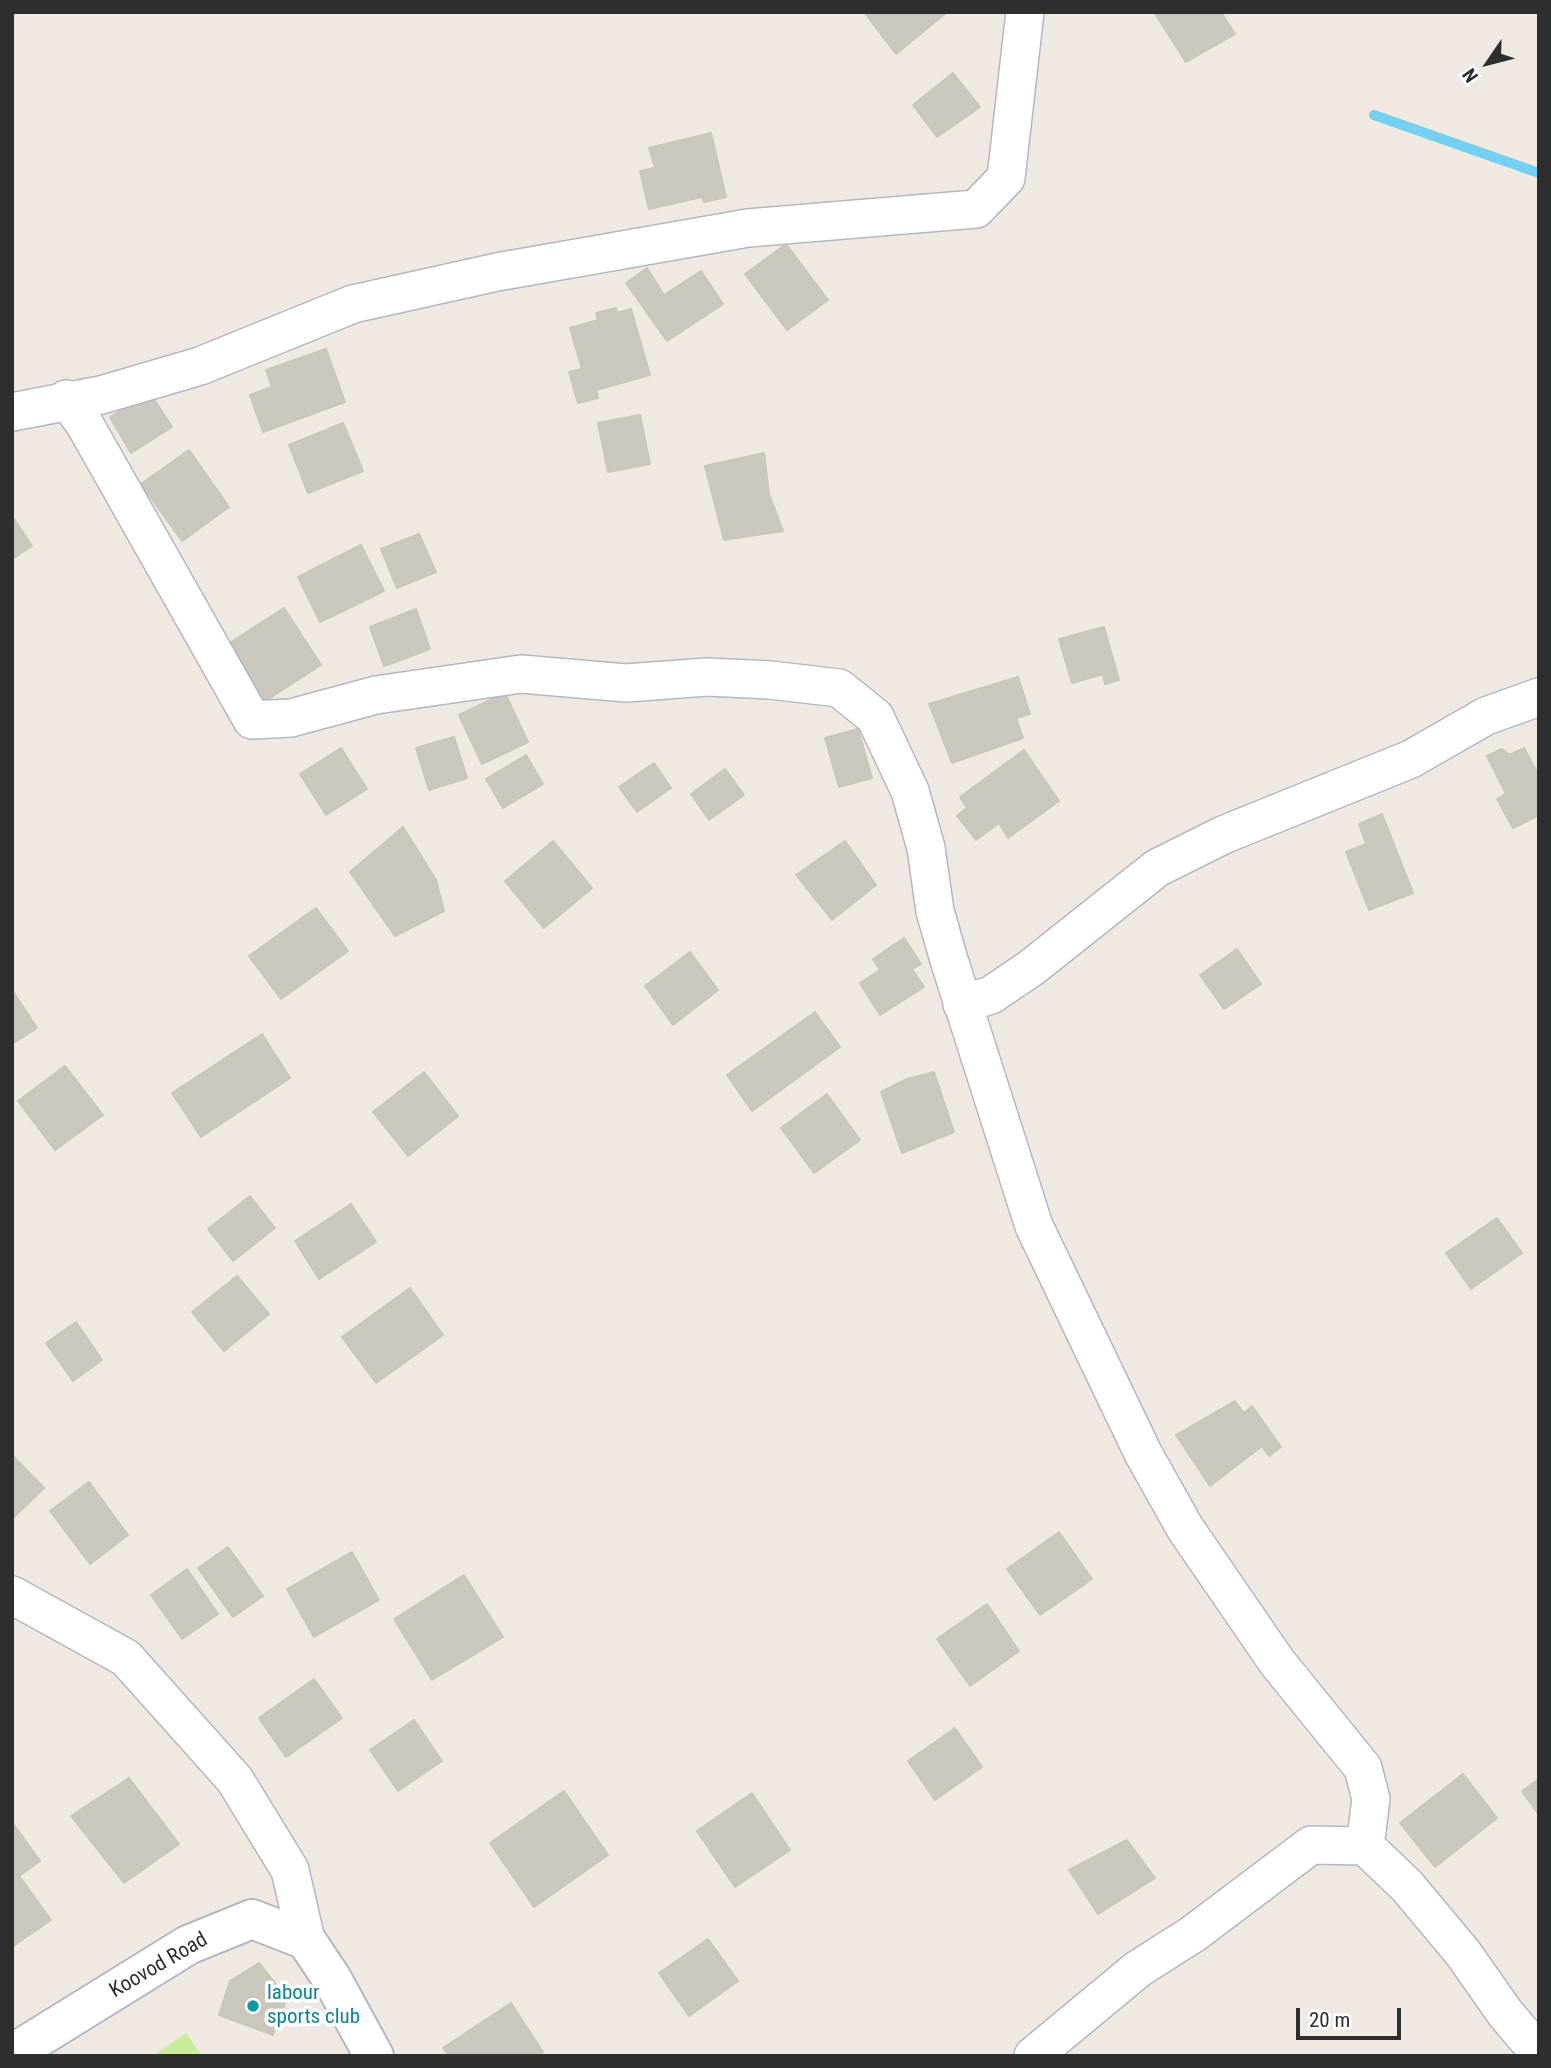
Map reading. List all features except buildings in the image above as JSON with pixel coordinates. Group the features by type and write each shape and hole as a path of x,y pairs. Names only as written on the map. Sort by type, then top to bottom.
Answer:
{"main road":[{"name":"Koovod Road","path":"12,2054 188,1945 252,1919 306,1940"},
{"path":"306,1940 332,1979 374,2056"}],"street":[{"path":"12,412 101,394 200,366 353,304 497,272 748,228 976,209 1006,178 1025,12"},
{"path":"66,399 84,423 253,720 291,718 376,695 521,674 626,683 707,677 839,688 875,717 910,791 926,848 935,911 962,1004 1016,1176 1058,1280 1143,1453 1185,1528 1277,1662 1363,1768 1371,1799 1365,1846"},
{"path":"962,1004 990,995 1031,968 1157,868 1223,835 1410,759 1486,716 1539,696"},
{"path":"12,1595 127,1658 235,1780 290,1870 306,1940"},
{"path":"1033,2056 1138,1969 1192,1934 1311,1845 1365,1846 1407,1886 1463,1952 1505,2013 1539,2053"}],"green space":[{"path":"186,2033 202,2056 153,2056"}],"waterway":[{"path":"1374,115 1539,173"}],"place":[{"name":"labour sports club","path":"253,2006"}]}
